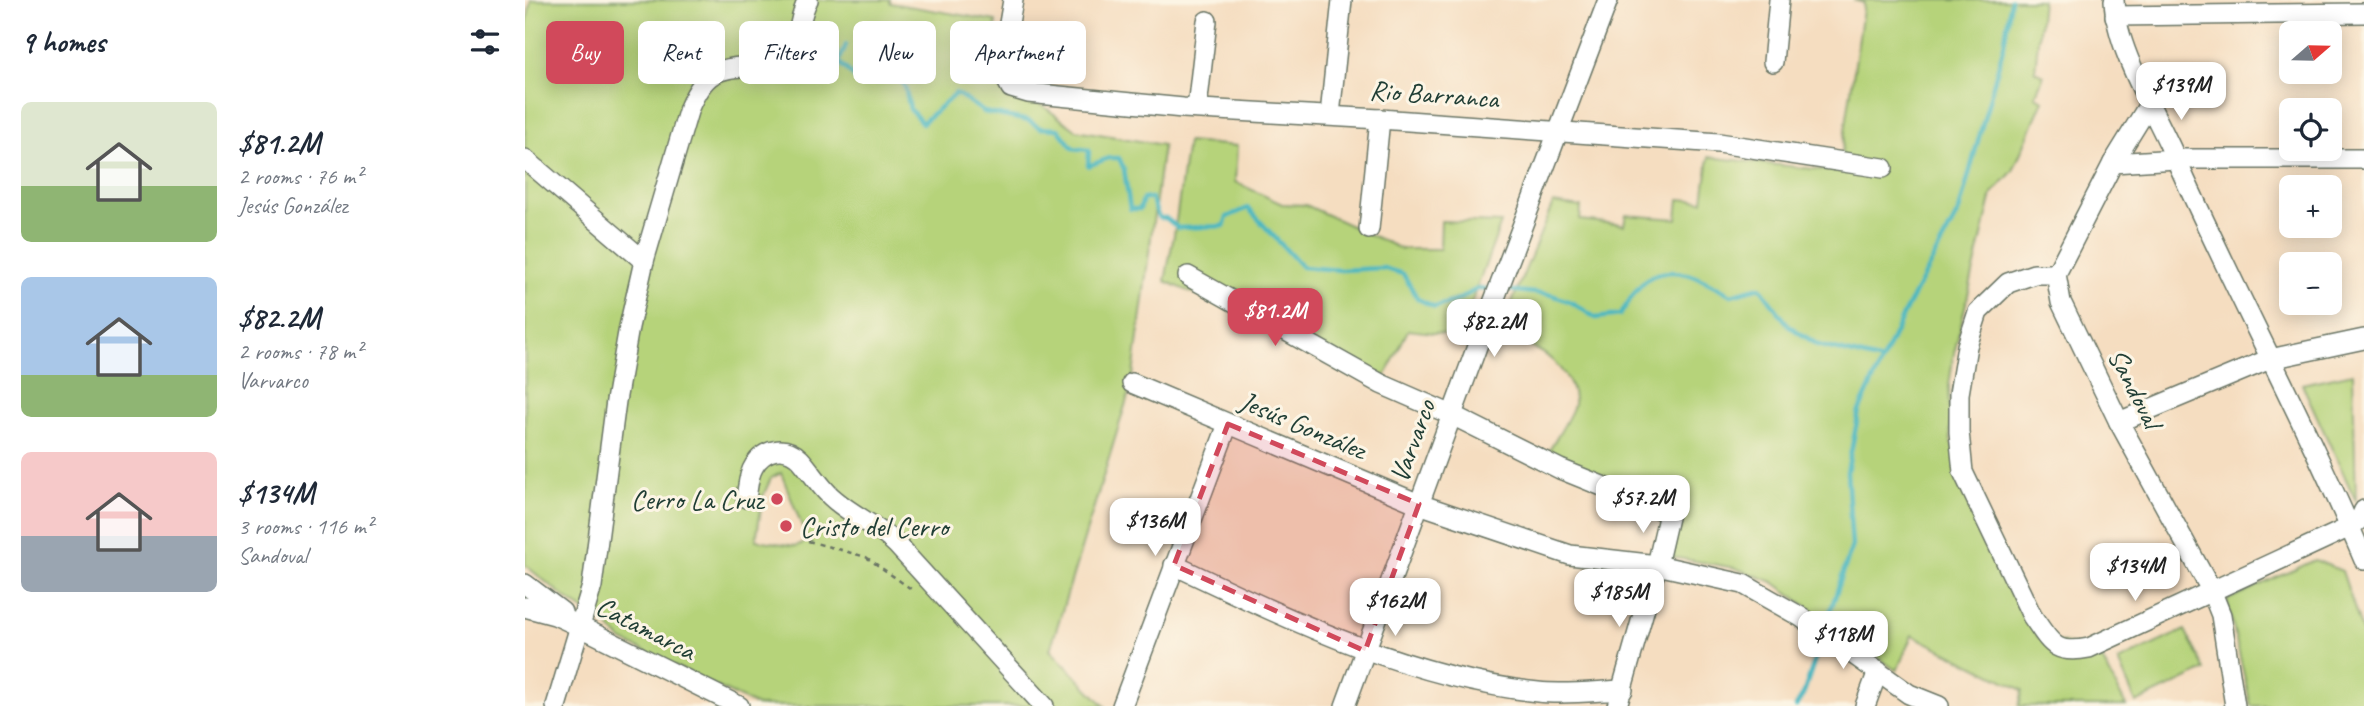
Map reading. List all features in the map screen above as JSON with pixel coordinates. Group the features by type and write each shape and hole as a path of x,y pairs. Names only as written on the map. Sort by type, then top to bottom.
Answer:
{"street":[{"path":"556,706 592,586 616,401 643,261 689,108 697,88 720,70 772,63 786,58 795,44 808,0"},
{"name":"Rio Barranca","path":"1013,0 1003,73 1011,88 1028,93 1197,108 1720,143 1883,168"},
{"path":"1330,115 1342,0"},
{"name":"Varvarco","path":"1345,706 1608,0"},
{"path":"1773,62 1779,0"},
{"path":"2364,13 2114,8 2123,43 2187,186 2364,560"},
{"path":"1197,108 1207,21"},
{"path":"2150,103 2113,163 2056,274 2034,274 2008,283 1978,312 1967,346 1959,394 1963,472 2032,616 2047,638 2058,648 2071,652 2089,648 2350,527 2360,519 2364,510"},
{"path":"1369,229 1380,119"},
{"path":"525,159 643,261"},
{"path":"2113,163 2176,159 2364,159"},
{"name":"Sandoval","path":"2056,274 2061,302 2119,422 2211,590 2221,615 2235,706"},
{"path":"1174,565 1274,613 1365,650 1486,685 1621,701 1669,513 1560,470 1452,415 1381,384 1188,276"},
{"path":"2119,422 2270,359 2364,339"},
{"name":"Jesús González","path":"1132,383 1419,504 1570,555 1657,565 1743,584 1801,617 1909,694 1938,706"},
{"path":"1122,706 1228,424"},
{"path":"746,498 753,466 761,458 769,452 779,450 797,456 831,497 855,516 887,535 897,545 1044,706"},
{"path":"525,584 579,626"},
{"name":"Catamarca","path":"525,607 555,615 579,626 739,706"},
{"path":"1865,706 1878,671"}],"path":[{"path":"808,541 866,557 923,598"}],"highlighted area":[{"path":"1228,424 1419,504 1365,651 1174,565"}],"green space":[{"path":"531,0 890,0 890,3 996,21 950,21 950,84 996,84 1004,93 1015,99 1043,106 1076,130 1163,145 1132,383 1050,650 1105,706 757,706 623,641 603,622 567,599 525,565 525,34","holes":["781,473 808,541 796,546 756,540 763,496 771,478"]},
{"path":"1853,0 2042,0 2035,71 2044,75 2035,96 2043,100 2013,171 1992,194 1953,358 1949,386 1951,442 2038,637 2098,651 2126,706 2019,706 2023,690 1912,635 1897,671 1773,582 1735,568 1666,556 1673,506 1548,453 1573,408 1574,395 1571,386 1553,361 1537,350 1521,344 1496,341 1553,203 1581,207 1580,220 1624,225 1626,215 1677,219 1679,199 1703,201 1709,157 1839,172 1864,3"},
{"path":"1187,142 1237,146 1235,182 1282,204 1306,205 1401,249 1440,249 1441,221 1501,223 1459,336 1408,330 1385,377 1165,281"},
{"path":"2353,373 2356,501 2302,384"},
{"path":"2315,560 2342,571 2364,637 2364,706 2251,706 2227,600"},
{"path":"2185,630 2205,670 2136,703 2118,661"}],"waterway":[{"path":"1825,627 1852,546 1847,472 1859,411 1906,309 1959,211 2004,45 2011,0"},
{"path":"846,45 839,62 855,78 871,70 895,72 905,87 910,109 922,123 956,93 984,112 1029,121 1040,128 1058,129 1073,148 1089,150 1088,166 1109,158 1119,158 1124,169 1130,209 1140,209 1143,199 1151,198 1159,218 1166,218 1178,228 1224,226 1227,217 1248,208 1302,267 1341,270 1383,268 1403,274 1418,299 1435,307 1458,300 1477,289 1488,289"},
{"path":"1508,290 1552,295 1571,302 1596,318 1620,315 1640,285 1647,279 1668,272 1690,275 1731,295 1760,287 1789,326 1818,345 1882,361"},
{"path":"1796,706 1803,695 1821,641"}],"place":[{"name":"Cerro La Cruz","path":"777,499"},
{"name":"Cristo del Cerro","path":"786,526"}]}
